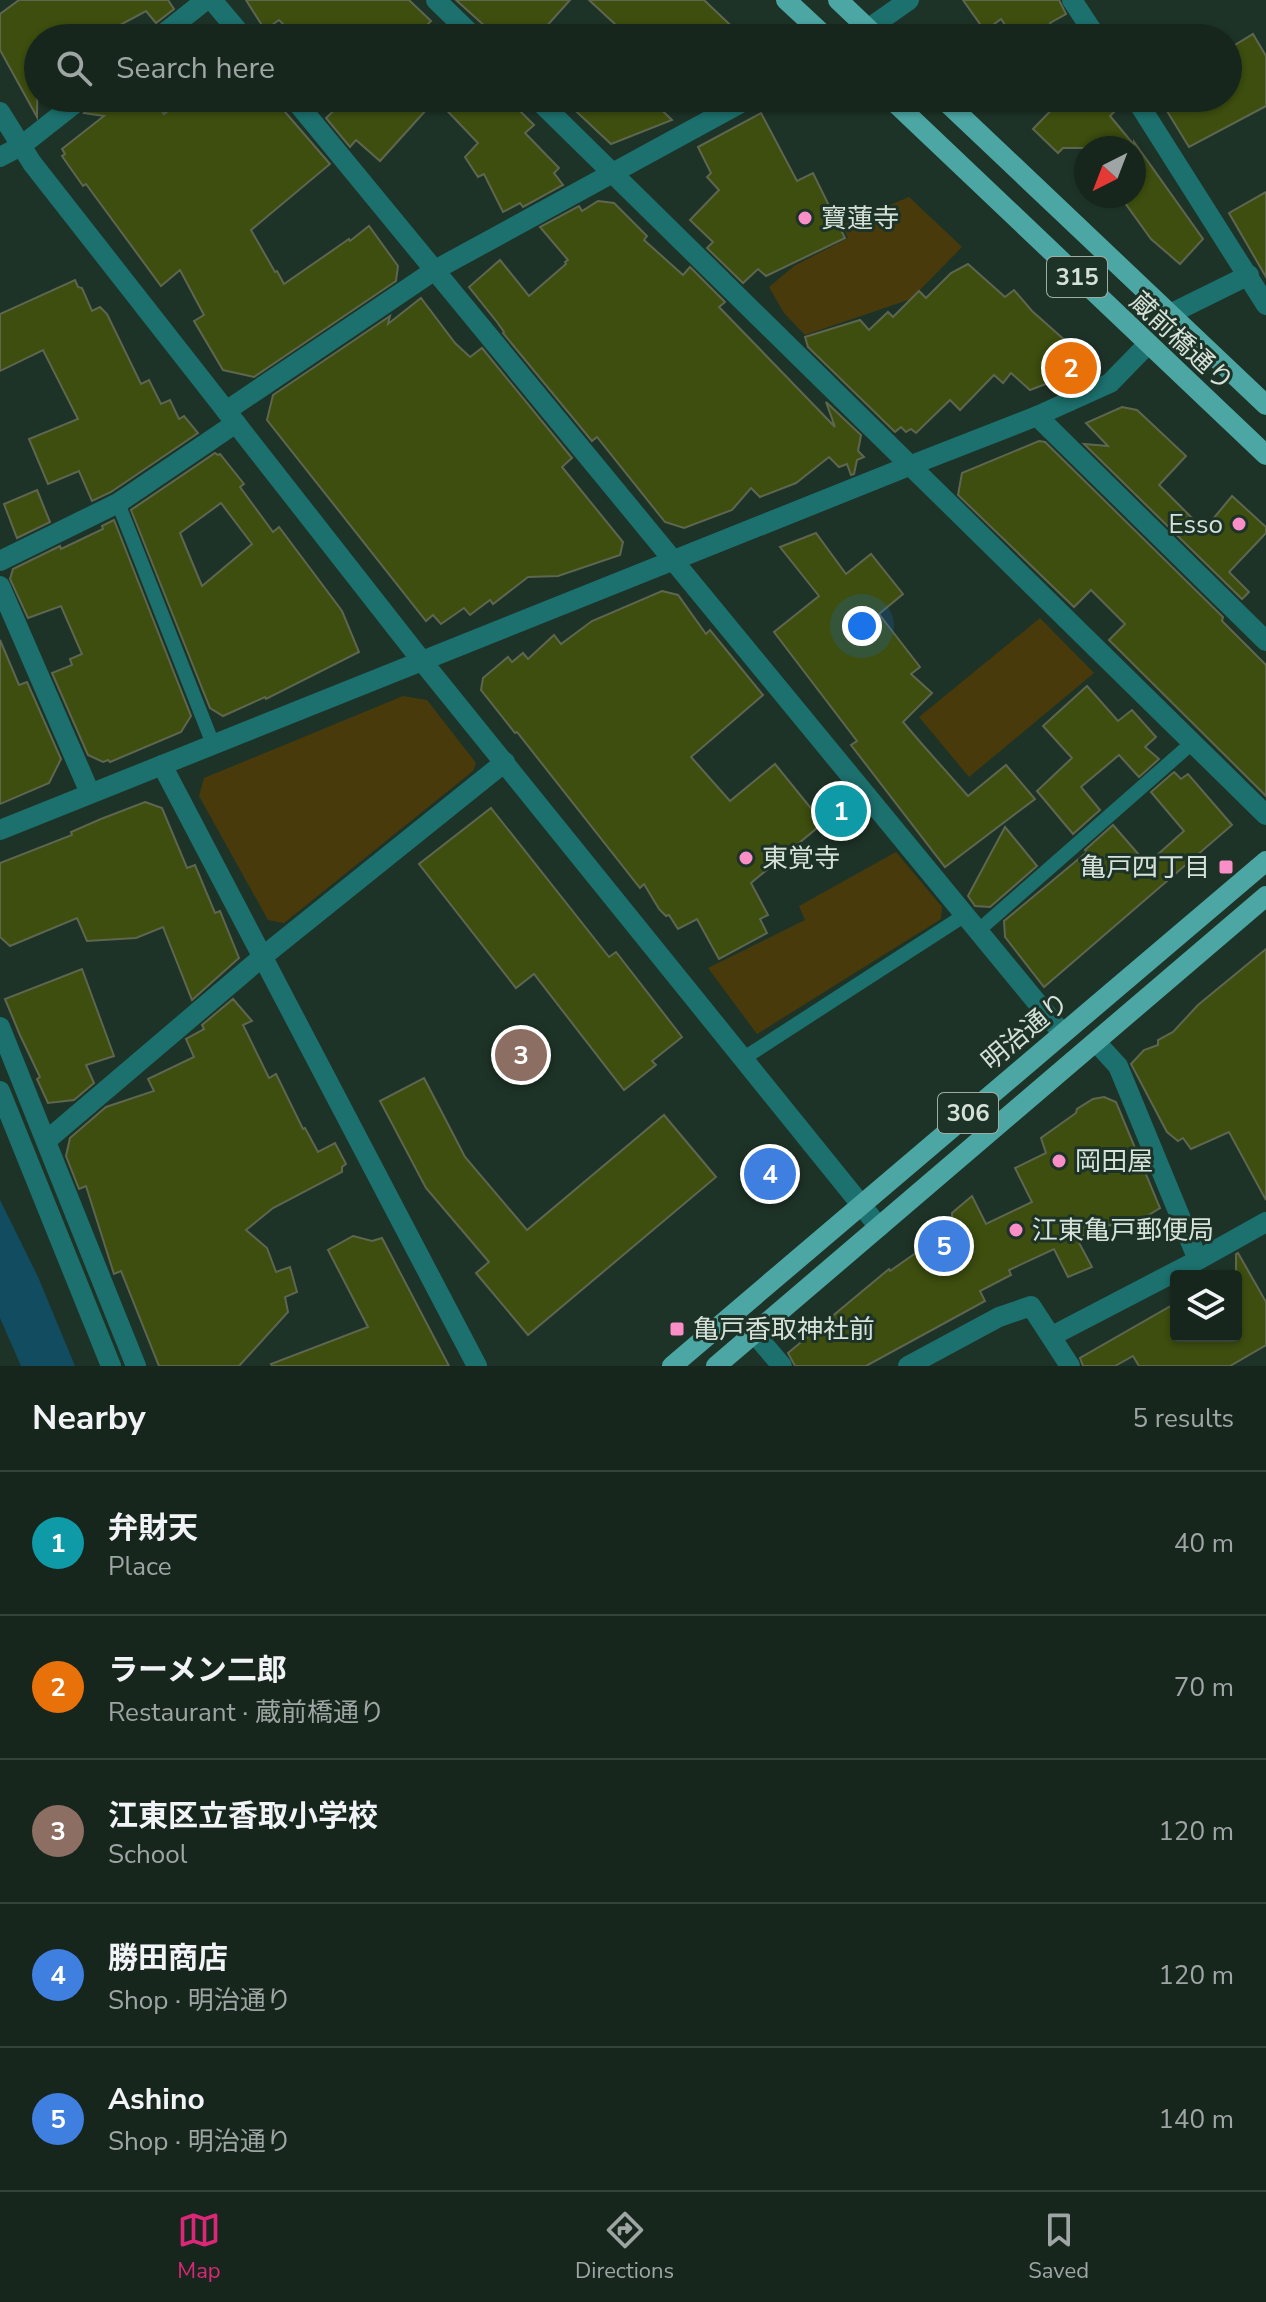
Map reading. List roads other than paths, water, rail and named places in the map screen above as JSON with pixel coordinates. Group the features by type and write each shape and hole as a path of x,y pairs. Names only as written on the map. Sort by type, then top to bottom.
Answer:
{"main road":[{"path":"786,0 812,24"},
{"path":"838,0 858,24"},
{"name":"蔵前橋通り","path":"905,112 1266,455"},
{"name":"蔵前橋通り","path":"957,112 1266,405"},
{"name":"明治通り","path":"672,1366 1266,861"},
{"name":"明治通り","path":"716,1366 1266,896"}],"street":[{"path":"176,24 206,0"},
{"path":"212,0 232,24"},
{"path":"436,0 461,24"},
{"path":"880,24 909,0"},
{"path":"1072,0 1088,24"},
{"path":"0,112 21,146 422,661 879,1227"},
{"path":"0,157 21,146 64,112"},
{"path":"305,112 1062,1033"},
{"path":"550,112 1266,815"},
{"path":"0,561 118,503 435,270 724,112"},
{"path":"1144,112 1266,305"},
{"path":"1170,314 1249,275"},
{"path":"0,830 1037,416 1110,383 1148,344"},
{"path":"1037,416 1266,641"},
{"path":"0,586 90,793"},
{"path":"46,1141 261,958 505,762"},
{"path":"162,765 477,1366"},
{"path":"0,1027 136,1366"},
{"path":"1096,1042 1118,1066 1198,1260"},
{"path":"0,1091 111,1366"},
{"path":"1052,1336 1266,1222"},
{"path":"908,1366 999,1317 1031,1306 1070,1366"},
{"path":"754,1333 782,1366"}],"lane":[{"path":"118,503 213,744"},
{"path":"744,1058 972,922 1192,743"}],"water":[{"path":"0,1200 38,1277 75,1366 21,1366 0,1318"}],"place":[{"name":"寶蓮寺","path":"805,218"},
{"name":"ラーメン二郎","path":"1071,368"},
{"name":"Esso","path":"1239,524"},
{"name":"弁財天","path":"841,811"},
{"name":"東覚寺","path":"746,858"},
{"name":"亀戸四丁目","path":"1226,867"},
{"name":"江東区立香取小学校","path":"521,1055"},
{"name":"岡田屋","path":"1059,1161"},
{"name":"勝田商店","path":"770,1174"},
{"name":"江東亀戸郵便局","path":"1016,1230"},
{"name":"Ashino","path":"944,1246"},
{"name":"亀戸香取神社前","path":"677,1329"}]}
